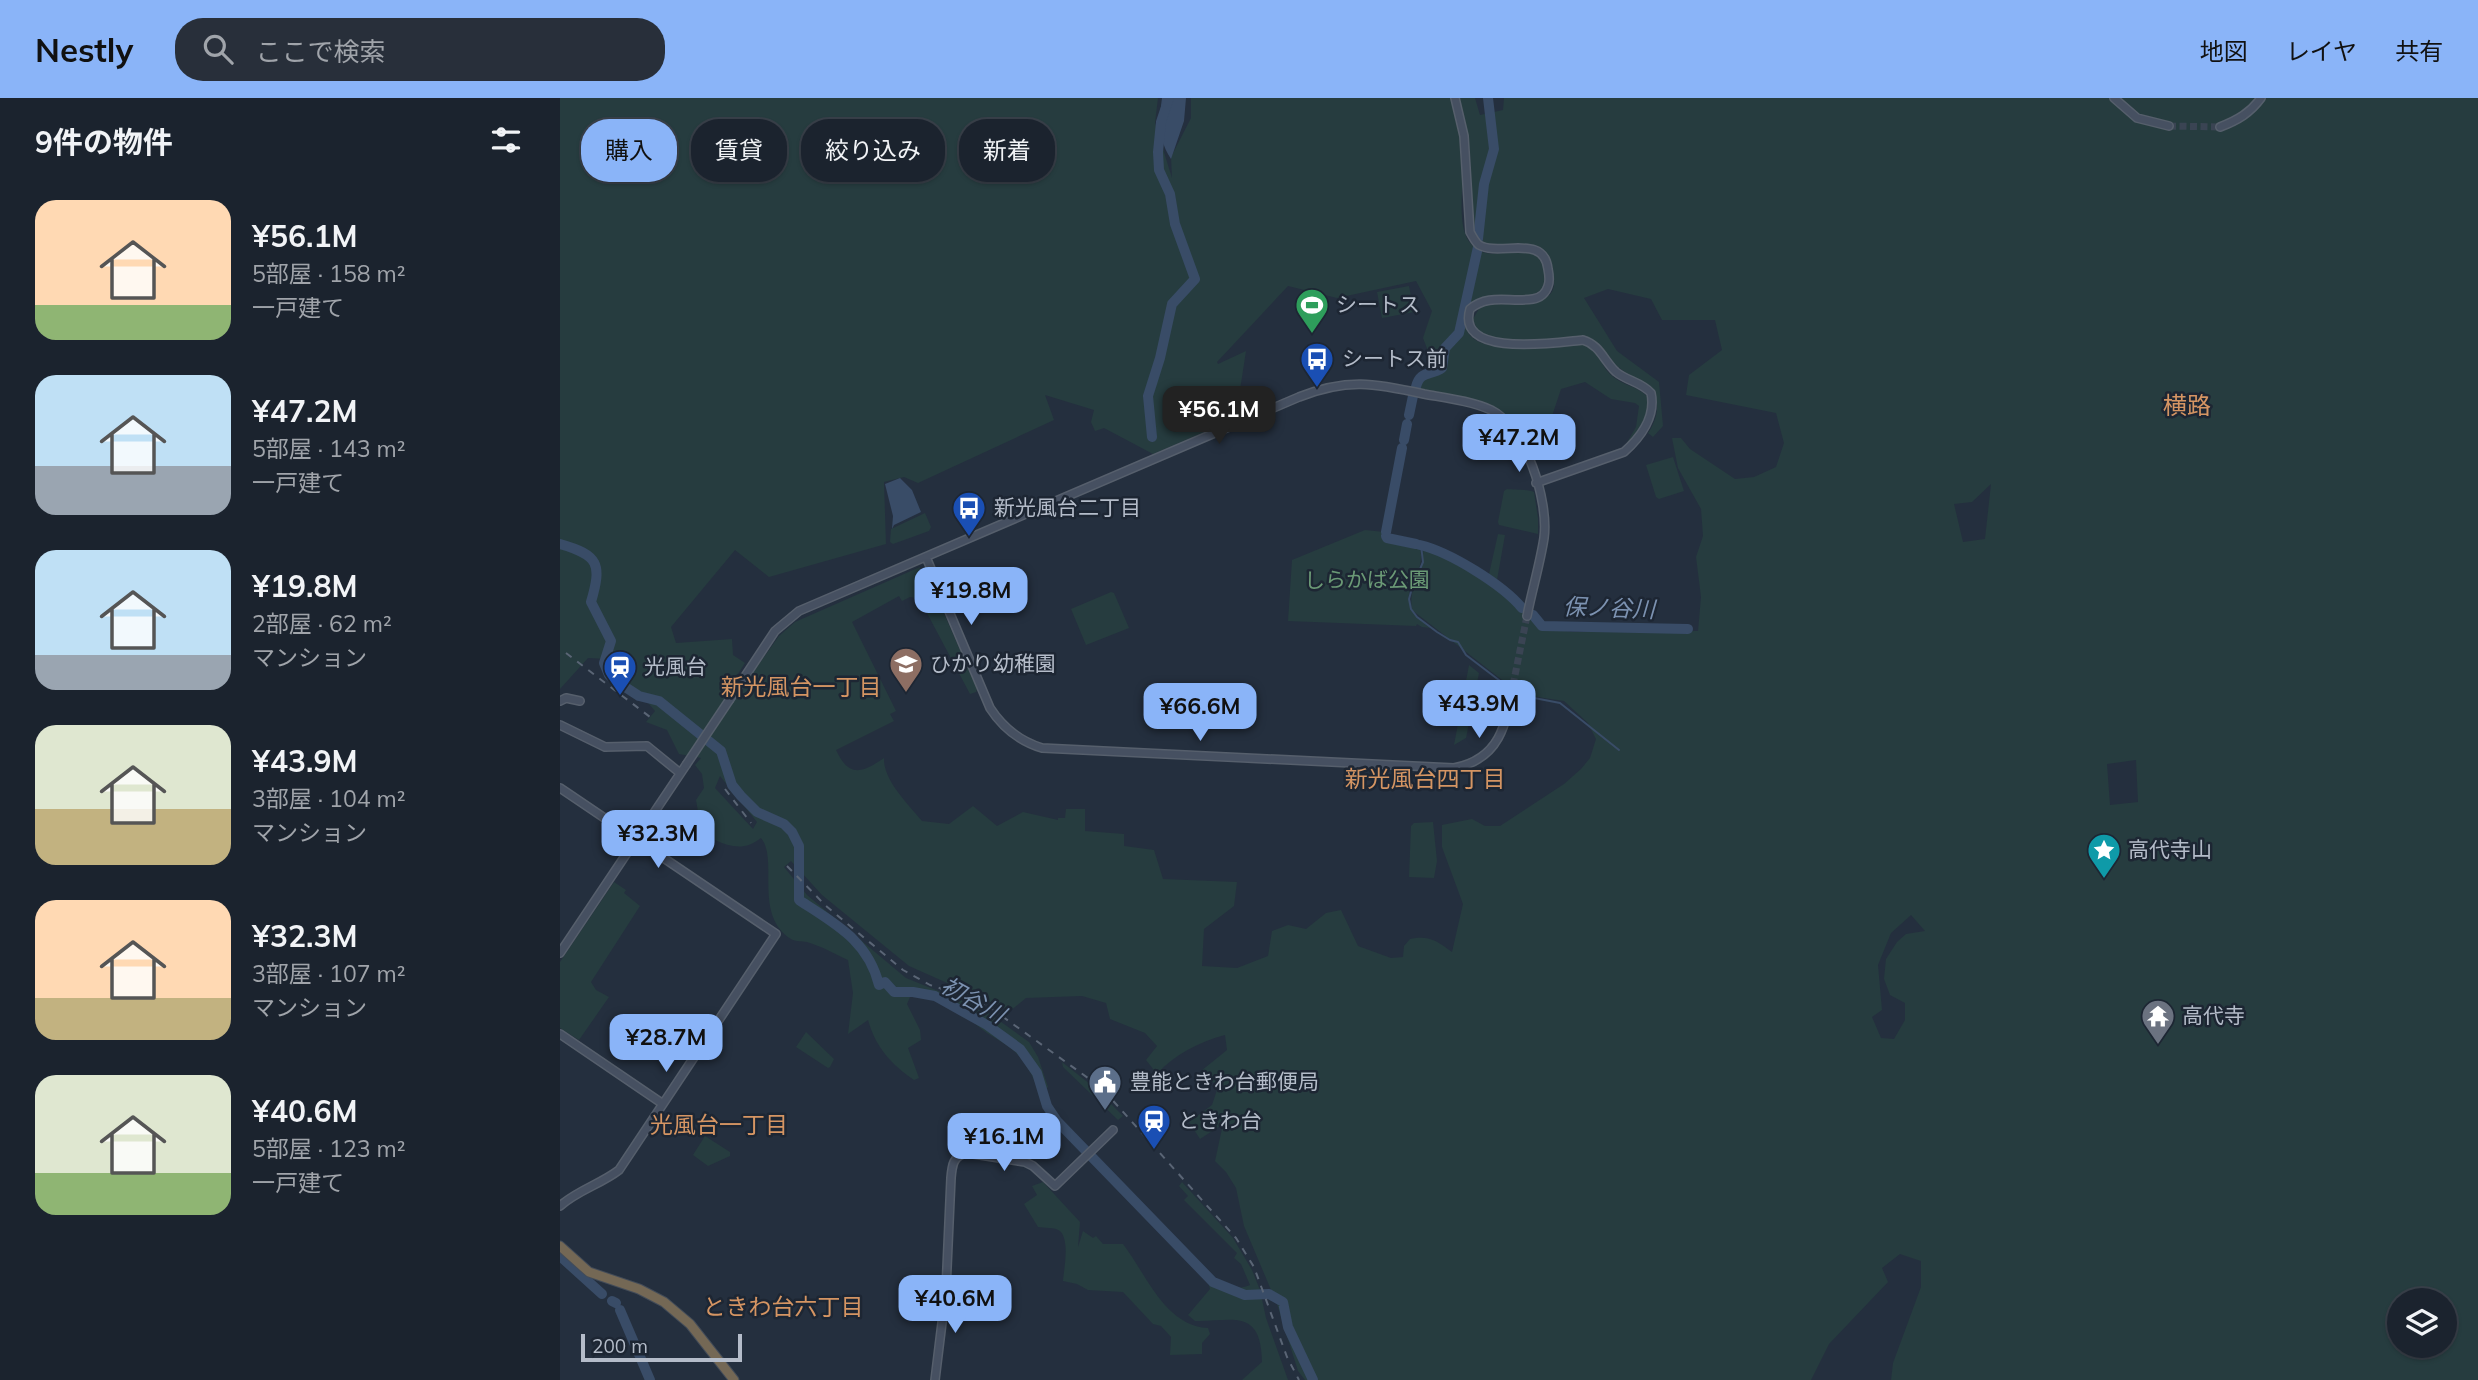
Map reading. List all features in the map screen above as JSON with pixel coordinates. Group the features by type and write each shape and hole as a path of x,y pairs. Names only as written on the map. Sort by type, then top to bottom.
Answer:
{"highway":[{"path":"560,1246 589,1272 639,1289 664,1302 690,1324 734,1380"}],"street":[{"path":"1455,98 1464,136 1470,232 1477,244 1489,248 1527,248 1537,251 1544,256 1548,265 1549,279 1548,287 1542,295 1533,299 1487,300 1477,303 1470,309 1470,325 1477,335 1500,343 1515,345 1590,342 1615,371 1651,393 1653,407 1648,420 1624,452 1536,483"},
{"path":"2114,98 2137,118 2169,126"},
{"path":"2220,127 2239,119 2254,108 2261,98"},
{"path":"560,953 772,636 788,619 805,608 1299,397 1342,383 1371,383 1454,400 1492,411 1504,418 1518,434 1536,483 1545,519 1544,537 1527,616"},
{"path":"926,557 990,708 998,720 1017,737 1042,748 1454,768 1478,759 1497,741 1505,725 1513,685"},
{"path":"560,701 566,698 580,701"},
{"path":"560,725 605,747 647,746 680,773"},
{"path":"560,788 776,934 619,1170 575,1194 560,1206"},
{"path":"560,1034 663,1104"},
{"path":"935,1380 946,1290 951,1178 955,1160 967,1153 1026,1162 1055,1186 1112,1130"}],"green space":[{"path":"560,98 1158,98 1155,123 1172,178 1171,157 1191,118 1191,98 1475,98 1480,115 1503,110 1504,98 2478,98 2478,1380 1891,1380 1893,1363 1921,1287 1921,1261 1900,1254 1882,1268 1888,1282 1829,1344 1811,1380 1305,1380 1298,1371 1277,1304 1244,1226 1236,1188 1215,1161 1223,1124 1200,1139 1189,1122 1212,1105 1218,1087 1201,1071 1227,1050 1225,1035 1188,1050 1157,1074 1146,1060 1157,1046 1145,1033 1110,1019 1106,1003 1082,996 1026,998 1010,1011 909,966 822,895 791,861 784,867 807,895 906,978 983,1009 1029,1042 1038,1057 1048,1087 1039,1093 1028,1068 1011,1048 952,1007 921,996 910,997 907,1004 920,1030 921,1040 908,1048 919,1078 914,1080 885,1054 875,1039 868,1020 848,1034 853,993 848,960 807,942 793,940 780,929 770,902 768,860 761,838 739,846 715,840 711,842 700,823 696,800 704,788 702,774 695,765 701,758 679,754 667,730 646,722 655,711 638,691 613,671 608,659 588,658 560,689","holes":["1461,117 1469,145 1470,217 1478,238 1492,246 1520,245 1544,251 1553,273 1554,287 1548,296 1538,300 1480,307 1473,319 1477,329 1485,335 1506,341 1591,338 1618,367 1644,383 1654,393 1657,410 1648,433 1653,437 1663,426 1659,382 1617,351 1584,298 1608,289 1651,299 1662,320 1715,320 1722,350 1689,375 1686,395 1776,413 1784,443 1776,467 1754,477 1735,479 1690,449 1681,438 1672,438 1678,468 1701,509 1703,536 1696,557 1701,597 1698,631 1573,632 1540,628 1507,595 1443,553 1423,547 1422,564 1412,593 1412,610 1506,683 1517,686 1524,695 1564,701 1588,723 1596,739 1590,758 1581,769 1564,784 1500,826 1485,826 1472,819 1442,825 1442,847 1463,904 1452,952 1428,938 1410,939 1404,946 1403,957 1391,958 1358,946 1341,910 1326,913 1306,929 1288,925 1272,931 1268,956 1237,968 1202,966 1204,929 1234,906 1237,882 1163,879 1154,850 1124,846 1124,834 1085,831 1085,809 1066,809 1065,818 1058,820 1023,812 997,826 973,806 949,824 922,821 892,783 884,758 869,767 857,770 846,765 836,750 894,721 890,714 896,711 852,622 899,596 902,601 910,597 916,598 920,567 795,622 779,636 744,685 734,680 745,663 733,655 732,639 676,643 671,627 735,550 769,577 886,544 884,482 904,477 918,483 1054,420 1045,395 1094,410 1091,422 1095,431 1104,428 1153,454 1244,415 1238,403 1246,351 1218,364 1217,362 1288,286 1337,298 1416,281 1432,311 1423,338 1431,359 1427,366 1428,371 1441,370 1422,377 1418,388 1480,401 1515,419 1541,424 1552,416 1561,389 1585,382 1611,399 1639,406 1636,427 1625,446 1645,417 1647,396 1610,374 1594,349 1571,344 1532,347 1490,345 1475,339 1466,328 1466,310 1474,301 1484,297 1526,296 1535,293 1544,287 1545,274 1540,258 1534,254 1484,253 1467,237 1462,215 1464,155 1455,119","1991,484 1985,539 1963,542 1954,504 1972,502","2136,760 2138,802 2110,805 2107,764","720,776 757,822 753,829 715,788","1911,915 1925,931 1906,934 1886,959 1884,979 1890,995 1905,1003 1905,1020 1894,1039 1881,1038 1872,1017 1882,1010 1878,965 1891,933"]},
{"path":"1409,286 1414,312 1382,318 1377,292"},
{"path":"1673,457 1684,491 1659,499 1646,465"},
{"path":"1504,491 1534,492 1538,534 1499,525"},
{"path":"925,513 931,527 929,531 893,544 890,542 891,529"},
{"name":"しらかば公園","path":"1365,530 1384,532 1386,539 1420,546 1421,560 1409,597 1410,606 1430,628 1417,624 1288,621 1292,560"},
{"path":"1498,534 1505,535 1497,580 1489,574"},
{"path":"925,570 976,692 970,694 920,600"},
{"path":"1114,593 1129,628 1086,645 1071,609"},
{"path":"1469,665 1479,673 1466,738 1454,745"},
{"path":"1433,822 1437,861 1434,878 1409,877 1411,826 1414,823"},
{"path":"614,882 626,890 624,893 640,906 591,982 596,990 609,997 579,1040 560,1028 560,962"},
{"path":"806,1032 834,1059 830,1067 796,1047"},
{"path":"1062,1062 1095,1088 1123,1116 1118,1120 1063,1067"},
{"path":"705,1136 730,1152 730,1156 708,1166 693,1155"},
{"path":"1043,1182 1080,1222 1078,1247 1083,1231 1093,1238 1096,1236 1103,1244 1123,1244 1168,1308 1193,1325 1208,1328 1210,1334 1202,1343 1202,1354 1170,1355 1171,1337 1161,1326 1153,1324 1123,1292 1088,1290 1063,1281 1066,1255 1063,1235 1055,1229 1038,1227 1024,1204 1037,1195 1032,1186"},
{"path":"1182,1182 1233,1238 1252,1270 1288,1380 1242,1380 1262,1362 1260,1344 1250,1325 1232,1320 1195,1321 1188,1315 1210,1289 1208,1282 1216,1279 1237,1288 1250,1285 1241,1264 1234,1258 1237,1253 1184,1200 1188,1196 1179,1186"}],"water":[{"path":"1162,98 1186,98 1184,121 1171,159 1160,130"},
{"path":"900,478 912,490 921,512 894,525 892,529 893,516 885,484"}],"waterway":[{"path":"1152,437 1148,396 1172,304 1195,279 1175,224 1170,194 1159,170 1161,122 1169,98"},
{"name":"保ノ谷川","path":"1478,239 1484,184 1494,149 1488,98"},
{"name":"保ノ谷川","path":"1416,387 1420,378 1442,368 1445,348 1459,333 1478,247"},
{"name":"保ノ谷川","path":"1409,415 1413,396"},
{"name":"保ノ谷川","path":"1404,440 1407,424"},
{"name":"保ノ谷川","path":"1386,532 1402,448"},
{"name":"保ノ谷川","path":"1386,536 1416,544"},
{"name":"初谷川","path":"560,544 583,552 594,563 596,578 591,602 611,641 604,663 609,675 639,696 659,701 721,751 732,785 741,796 757,812 784,824 792,832 799,846 799,900 837,926 858,945 874,969 879,985 885,982 894,992 935,996 987,1025 1020,1049 1037,1073 1047,1106 1057,1121 1213,1282 1245,1295 1269,1294 1283,1302 1288,1327 1313,1380"},
{"name":"保ノ谷川","path":"1420,545 1475,570 1502,589 1522,608"},
{"path":"1421,545 1423,562 1409,599 1411,609 1437,632 1458,642 1466,655 1508,687"},
{"name":"保ノ谷川","path":"1533,615 1542,626 1688,629"},
{"path":"1516,692 1560,703 1619,750"},
{"path":"560,1256 602,1294"},
{"path":"612,1301 616,1303"},
{"path":"620,1310 650,1380"}],"tunnel":[{"path":"2169,126 2220,127"},
{"path":"1513,685 1527,616"}],"railway":[{"path":"566,653 650,717"},
{"path":"725,789 751,823"},
{"path":"787,866 826,906 903,970 930,985 967,997 992,1009 1107,1094 1236,1238 1254,1267 1287,1357 1299,1380"}],"place":[{"name":"シートス","path":"1312,335"},
{"name":"シートス前","path":"1317,389"},
{"name":"新光風台二丁目","path":"969,538"},
{"name":"ひかり幼稚園","path":"906,694"},
{"name":"光風台","path":"620,697"},
{"name":"高代寺山","path":"2104,880"},
{"name":"高代寺","path":"2158,1046"},
{"name":"豊能ときわ台郵便局","path":"1105,1112"},
{"name":"ときわ台","path":"1154,1151"}],"district":[{"name":"横路","path":"2187,406"},
{"name":"新光風台一丁目","path":"801,687"},
{"name":"新光風台四丁目","path":"1425,779"},
{"name":"光風台一丁目","path":"719,1125"},
{"name":"ときわ台六丁目","path":"783,1307"}]}
